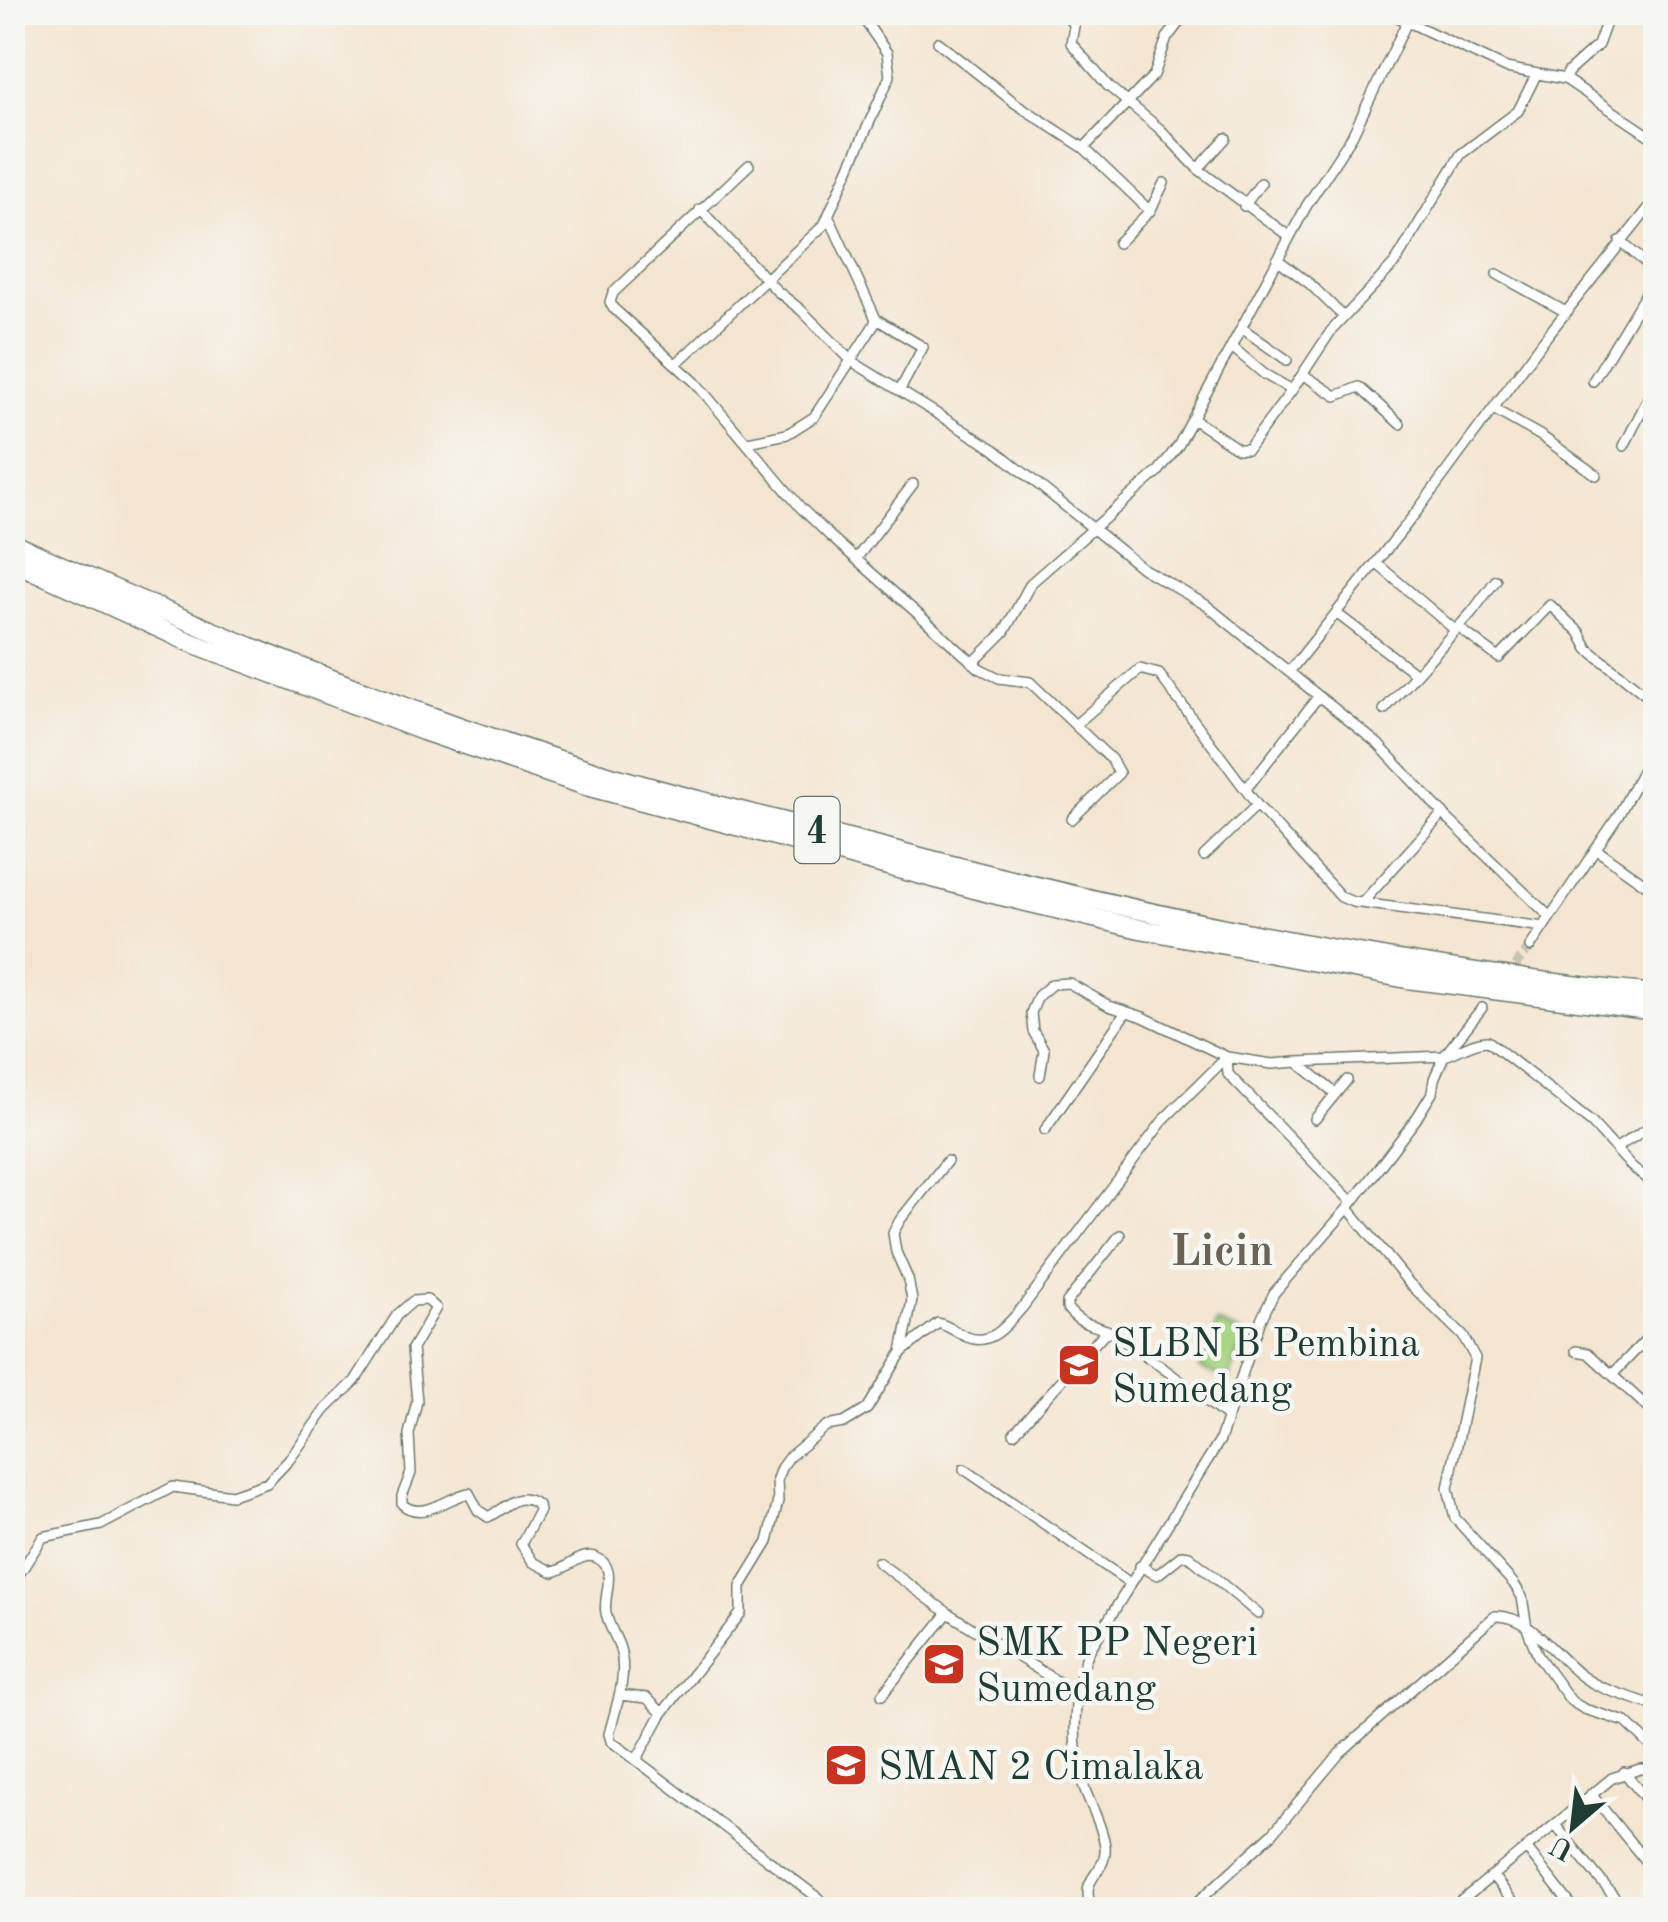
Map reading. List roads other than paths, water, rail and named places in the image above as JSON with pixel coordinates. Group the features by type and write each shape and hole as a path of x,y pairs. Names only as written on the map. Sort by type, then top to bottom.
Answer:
{"highway":[{"name":"4","path":"12,543 194,626 428,715 590,770 1144,913 1410,962 1656,994"},
{"name":"4","path":"12,562 187,641 423,731 586,786 1140,929 1407,978 1656,1010"}],"street":[{"path":"676,364 806,243 828,217 890,76 887,53 859,12"},
{"path":"1064,12 1074,26 1072,46 1126,103 1160,129 1198,169 1290,238"},
{"path":"1084,148 1154,75 1168,38 1187,12"},
{"path":"1387,12 1506,68 1565,79 1656,140"},
{"path":"1565,79 1598,45 1610,12"},
{"path":"972,663 1004,632 1031,583 1158,472 1193,419 1277,259 1352,136 1406,24"},
{"path":"938,42 1015,103 1084,148 1150,211"},
{"path":"1193,419 1238,449 1248,449 1344,317 1395,263 1461,154 1520,109 1536,75"},
{"path":"1198,169 1226,138"},
{"path":"749,165 670,235 610,299 613,308 676,364 748,442 801,508 856,559 972,663 999,678 1030,682 1111,759 1120,773 1072,819"},
{"path":"1118,243 1150,211 1164,183"},
{"path":"1244,206 1260,184"},
{"path":"1289,672 1656,199"},
{"path":"700,209 853,362 994,449 1142,568 1206,605 1378,744 1547,922"},
{"path":"828,217 876,319 923,347 900,390"},
{"path":"1594,381 1655,280 1647,264 1620,241"},
{"path":"1277,259 1344,317"},
{"path":"1497,274 1566,312"},
{"path":"748,442 787,434 808,422 853,362 876,319"},
{"path":"1243,329 1287,360"},
{"path":"1232,347 1264,374 1292,390"},
{"path":"1304,374 1336,396 1359,387 1400,424"},
{"path":"1624,446 1656,384"},
{"path":"1495,410 1596,475"},
{"path":"856,559 913,484"},
{"path":"1376,563 1499,658 1550,605 1579,632 1588,650 1656,704"},
{"path":"1384,710 1496,580"},
{"path":"1336,613 1416,674"},
{"path":"1075,725 1140,669 1154,671 1257,805 1342,897 1547,922"},
{"path":"1246,789 1318,697"},
{"path":"1530,947 1596,850 1656,744"},
{"path":"1204,856 1257,805"},
{"path":"1363,902 1443,813"},
{"path":"1596,850 1656,892"},
{"path":"1040,1076 1044,1050 1031,1026 1031,1013 1035,1001 1052,984 1068,984 1227,1057 1272,1064 1444,1056 1481,1040 1488,1041 1592,1123 1632,1167 1656,1184"},
{"path":"1093,1910 1087,1887 1105,1855 1105,1844 1078,1760 1079,1681 1089,1651 1220,1440 1260,1322 1274,1294 1350,1205 1431,1096 1444,1056 1482,1008"},
{"path":"1045,1130 1126,1012"},
{"path":"1227,1057 1228,1074 1350,1205 1409,1283 1463,1336 1475,1365 1448,1488 1452,1508 1462,1527 1514,1584 1522,1597 1526,1628 1542,1663 1571,1701 1626,1722 1656,1750"},
{"path":"902,1352 938,1324 975,1340 1000,1332 1165,1118 1227,1057"},
{"path":"1297,1062 1336,1094"},
{"path":"1315,1119 1346,1080"},
{"path":"1616,1148 1656,1123"},
{"path":"637,1760 662,1713 741,1613 742,1586 768,1542 781,1468 826,1426 844,1423 868,1409 902,1352 912,1300 896,1252 894,1232 947,1161"},
{"path":"1120,1235 1066,1306 1083,1324 1107,1330 1228,1417"},
{"path":"12,1584 43,1537 101,1525 172,1488 232,1495 266,1483 289,1460 325,1410 355,1382 397,1314 413,1301 423,1300 436,1308 412,1349 418,1401 409,1434 411,1473 402,1504 410,1511 420,1511 466,1492 482,1515 488,1517 519,1497 538,1505 539,1511 521,1544 533,1562 553,1572 589,1556 607,1566 606,1614 622,1660 609,1736 834,1910"},
{"path":"1612,1375 1656,1329"},
{"path":"1014,1433 1107,1330"},
{"path":"1576,1350 1586,1352 1656,1415"},
{"path":"964,1469 1130,1583"},
{"path":"1140,1566 1160,1574 1182,1555 1189,1556 1258,1614"},
{"path":"878,1562 948,1613 1080,1696"},
{"path":"882,1694 948,1613"},
{"path":"1188,1910 1273,1833 1340,1753 1489,1620 1504,1616 1526,1628 1587,1680 1656,1707"},
{"path":"619,1695 647,1698 662,1713"},
{"path":"1458,1910 1455,1906 1592,1794 1624,1772 1656,1770"},
{"path":"1624,1772 1656,1812"},
{"path":"1592,1794 1656,1874"},
{"path":"1556,1826 1634,1909"},
{"path":"1527,1849 1575,1910"},
{"path":"1493,1876 1519,1910"},
{"path":"1634,1909 1656,1890"},
{"path":"1634,1909 1656,1900"}],"tunnel":[{"path":"1507,976 1530,947"}],"place":[{"name":"SLBN B Pembina Sumedang","path":"1079,1365"},
{"name":"SMK PP Negeri Sumedang","path":"944,1664"},
{"name":"SMAN 2 Cimalaka","path":"846,1765"}],"district":[{"name":"Licin","path":"1222,1249"}]}
